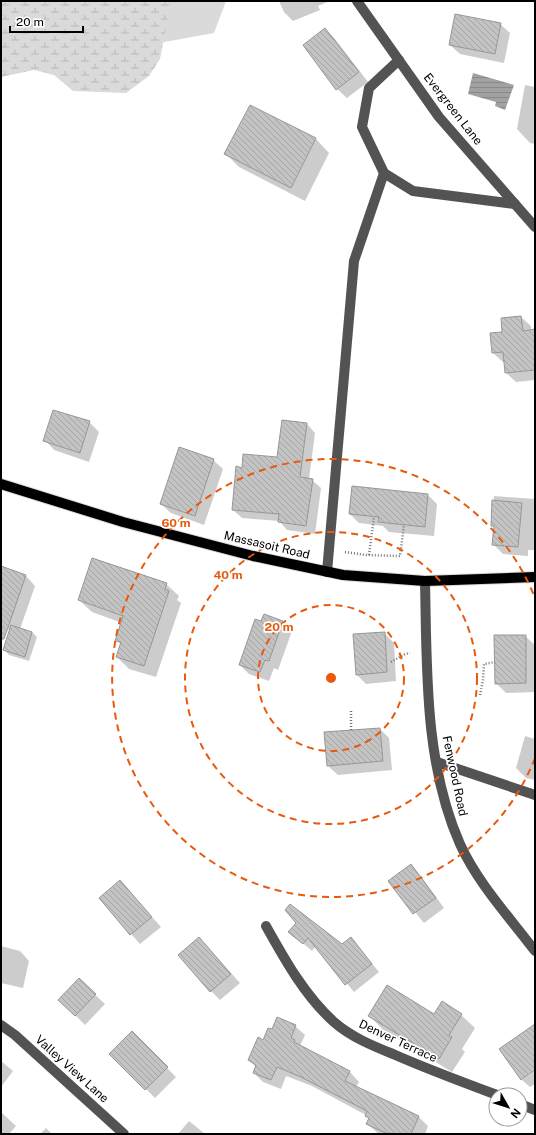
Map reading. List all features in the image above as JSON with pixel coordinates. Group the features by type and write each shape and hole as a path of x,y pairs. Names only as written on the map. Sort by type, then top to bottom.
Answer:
{"main road":[{"name":"Massasoit Road","path":"1,484 123,522 253,556 343,575 425,581 535,577"}],"street":[{"name":"Evergreen Lane","path":"357,1 439,117 535,227"},
{"path":"399,60 369,88 362,127 384,173 413,192 515,204"},
{"path":"327,572 354,261 384,173"},
{"name":"Fenwood Road","path":"425,581 427,665 431,721 437,762 448,809 461,845 485,884 535,951"},
{"path":"437,762 535,795"},
{"name":"Denver Terrace","path":"266,926 298,979 321,1009 335,1023 358,1038 383,1050 488,1092"},
{"name":"Valley View Lane","path":"1,1026 15,1035 124,1134"}],"path":[{"path":"369,555 374,517"},
{"path":"329,549 369,555 400,556 404,525"},
{"path":"480,695 484,664 495,662"},
{"path":"351,709 351,730"}],"green space":[{"path":"1,1 226,1 214,33 9,70 1,79"},
{"path":"1,1 171,1 160,59 149,76 126,93 73,91 54,75 34,70 1,77"}],"shaded area":[{"path":"473,73 514,85 505,110 495,106 496,102 468,94"}],"building":[{"path":"455,14 501,23 495,54 449,45"},
{"path":"325,28 359,72 336,90 303,45"},
{"path":"250,105 316,138 291,188 224,154"},
{"path":"521,316 523,331 535,329 535,370 505,373 503,352 492,353 490,333 502,332 501,318"},
{"path":"53,410 90,421 80,453 43,441"},
{"path":"282,420 307,423 300,477 313,479 306,526 278,522 279,514 232,510 236,466 242,468 243,454 277,457"},
{"path":"179,447 214,459 195,516 160,504"},
{"path":"352,486 428,494 425,527 378,522 379,517 349,514"},
{"path":"492,500 522,503 518,547 492,545 494,526 491,526"},
{"path":"92,558 167,583 165,589 169,591 144,666 116,657 121,642 115,641 123,616 78,600"},
{"path":"1,566 26,575 4,639 1,639"},
{"path":"264,614 283,621 269,661 265,660 260,672 239,665 255,619 261,621"},
{"path":"11,625 32,632 25,657 3,650"},
{"path":"385,632 387,672 356,675 353,634"},
{"path":"494,635 526,635 526,683 495,684"},
{"path":"380,728 383,761 327,766 324,732"},
{"path":"411,864 436,898 413,914 388,881"},
{"path":"120,880 152,917 130,935 99,898"},
{"path":"290,904 342,944 351,937 372,964 345,985 308,938 303,944 288,932 296,923 285,910"},
{"path":"199,937 231,974 210,992 178,955"},
{"path":"79,978 96,994 75,1016 58,1000"},
{"path":"387,985 434,1014 442,1001 462,1014 449,1035 452,1037 439,1059 368,1016"},
{"path":"277,1017 296,1025 291,1038 295,1040 294,1042 350,1071 345,1081 419,1116 411,1134 388,1134 366,1124 369,1118 365,1116 367,1111 301,1077 277,1067 271,1080 253,1073 256,1065 248,1060 258,1037 263,1040 268,1028 272,1029"},
{"path":"535,1024 535,1070 521,1080 499,1049"},
{"path":"132,1031 168,1067 145,1090 109,1054"}]}
